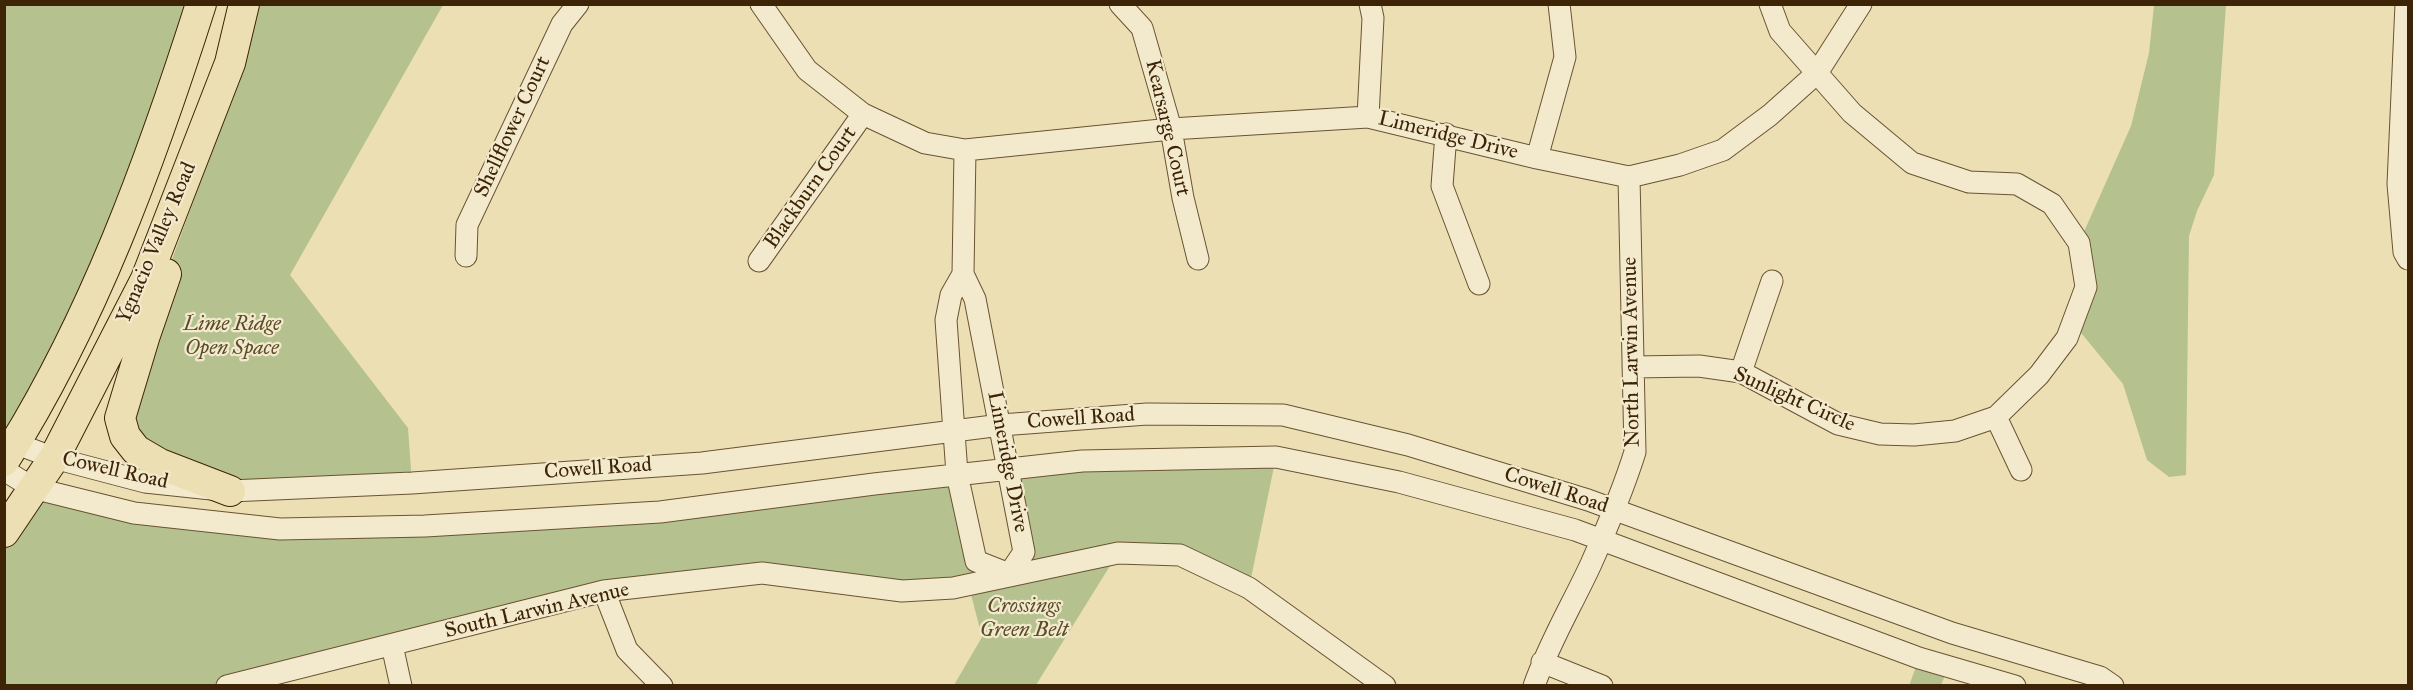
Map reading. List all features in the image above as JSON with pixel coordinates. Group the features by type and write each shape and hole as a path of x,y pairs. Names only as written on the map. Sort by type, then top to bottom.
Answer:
{"highway":[{"name":"Ygnacio Valley Road","path":"7,453 103,275 182,65 201,4"},
{"name":"Ygnacio Valley Road","path":"4,531 54,458 146,279 230,63 244,4"},
{"path":"230,63 221,126 148,324 120,418 125,436 136,450 160,464 231,491"}],"street":[{"name":"Shellflower Court","path":"466,255 467,225 562,24 578,4"},
{"name":"Limeridge Drive","path":"761,4 807,70 863,114 924,143 965,150 1171,129 1368,117 1446,134 1537,158 1629,177 1680,165 1723,150 1770,115 1817,72 1861,4"},
{"name":"Kearsarge Court","path":"1120,4 1142,28 1171,129 1198,259"},
{"path":"1368,117 1373,18 1370,4"},
{"path":"1537,158 1565,57 1558,4"},
{"name":"Sunlight Circle","path":"1633,367 1699,366 1741,372 1838,424 1880,434 1914,435 1955,431 1996,417 2039,375 2067,338 2086,287 2079,243 2052,204 2017,184 1969,182 1912,163 1852,113 1780,31 1770,4"},
{"path":"2406,4 2398,184 2404,252 2409,259"},
{"name":"Blackburn Court","path":"759,261 863,114"},
{"path":"1446,134 1442,186 1479,284"},
{"name":"Limeridge Drive","path":"963,274 951,295 946,320 957,474 976,561 1009,574 1024,552 1010,468 975,299 963,274 965,150"},
{"name":"North Larwin Avenue","path":"1534,686 1542,662 1614,509 1635,452 1629,177"},
{"path":"1741,372 1772,281"},
{"name":"Cowell Road","path":"7,453 54,458 145,482 231,491 412,483 702,463 1001,425 1147,414 1283,415 1408,445 1614,509 1952,633 2100,677 2113,686"},
{"path":"1996,417 2021,470"},
{"name":"Cowell Road","path":"7,453 33,488 134,513 280,529 424,526 660,512 957,474 1082,461 1276,457 1399,482 1601,539 1919,658 2015,686"},
{"name":"South Larwin Avenue","path":"227,686 604,591 762,573 902,591 953,588 1009,574 1118,553 1180,555 1249,588 1385,686"},
{"path":"604,591 627,650 662,686"},
{"path":"392,645 401,686"},
{"path":"1542,662 1602,686"}],"green space":[{"path":"4,5 195,5 103,275 4,439"},
{"name":"Lime Ridge Open Space","path":"244,5 443,5 290,275 408,428 412,483 230,491 125,436 156,303 221,126"},
{"path":"2154,5 2226,5 2214,175 2197,211 2189,236 2186,475 2169,477 2147,460 2123,384 2073,323 2079,243 2131,126 2149,53"},
{"name":"Crossings Green Belt","path":"1276,457 1249,588 1180,555 1118,553 1036,685 954,685 982,637 968,583 953,588 762,573 604,591 227,685 5,686 5,532 33,488 134,513 425,526 957,474 976,561 1009,574 1024,552 1010,468"},
{"path":"1919,658 1949,666 1941,685 1909,686"}]}
